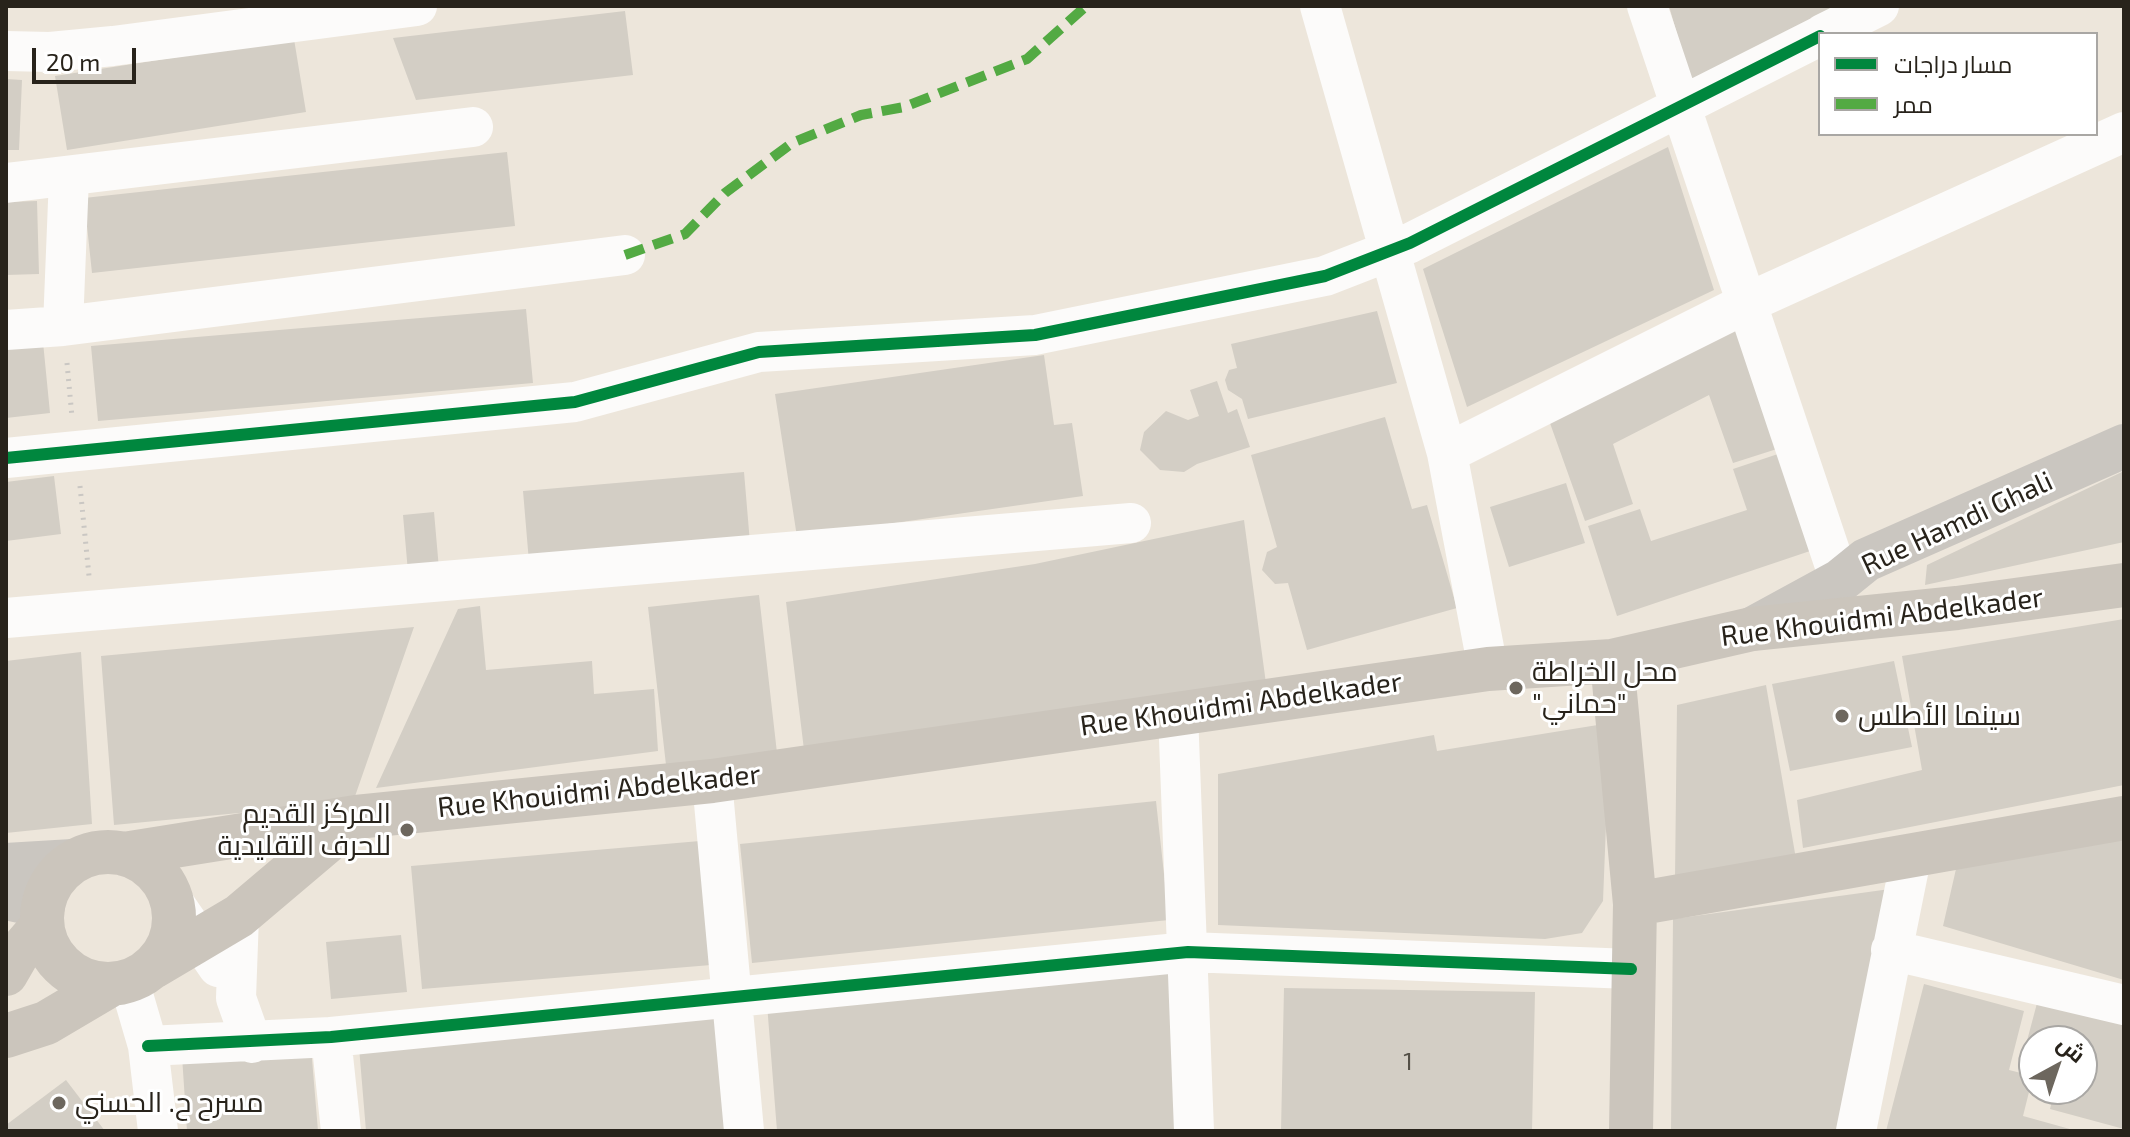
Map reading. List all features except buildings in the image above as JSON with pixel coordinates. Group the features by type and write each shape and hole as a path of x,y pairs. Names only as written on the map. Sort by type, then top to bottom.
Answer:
{"main road":[{"name":"Rue Hamdi Ghali","path":"1752,629 1840,581 1866,560 2124,446"},
{"name":"Rue Khouidmi Abdelkader","path":"124,854 356,817 712,781 1488,669 1612,661 1752,629 1957,608 2124,585"},
{"path":"1612,661 1635,904 1631,969 1631,1131"},
{"path":"6,1036 46,1023 239,916 356,817"},
{"path":"1635,904 1911,858 2124,818"},
{"path":"6,865 73,861 106,851 124,854 154,870 172,900 172,937 131,977 73,975 58,962 30,910"},
{"path":"6,974 17,955 30,910 53,880 73,861"}],"street":[{"path":"6,51 50,52 113,46 417,6"},
{"path":"1320,6 1447,453 1488,669"},
{"path":"1647,6 1840,581"},
{"path":"1828,32 1879,6"},
{"path":"6,458 575,402 759,352 1035,335 1325,276 1388,252 1818,37"},
{"path":"6,183 473,127"},
{"path":"1447,453 1747,303 2124,132"},
{"path":"63,326 69,177"},
{"path":"6,330 63,326 625,255"},
{"path":"6,618 1131,523"},
{"path":"1178,713 1194,1131"},
{"path":"712,781 744,1131"},
{"path":"1856,1131 1911,858"},
{"path":"172,900 200,938 236,998 252,1043"},
{"path":"236,998 239,916"},
{"path":"1891,950 2124,1005"},
{"path":"148,1046 331,1037 1188,952 1631,969"},
{"path":"131,977 148,1046 158,1131"},
{"path":"331,1037 341,1131"}],"marked path":[{"path":"625,255 685,234 725,193 792,143 861,115 904,107 1027,59 1086,6"}],"cycle path":[{"path":"6,458 575,402 759,352 1035,335 1325,276 1410,243 1818,37"},
{"path":"148,1046 331,1037 1188,952 1631,969"}],"place":[{"name":"محل الخراطة \"حماني\"","path":"1516,688"},
{"name":"سينما الأطلس","path":"1842,716"},
{"name":"المركز القديم للحرف التقليدية","path":"407,830"},
{"name":"مسرح ح. الحسني","path":"59,1103"}]}
